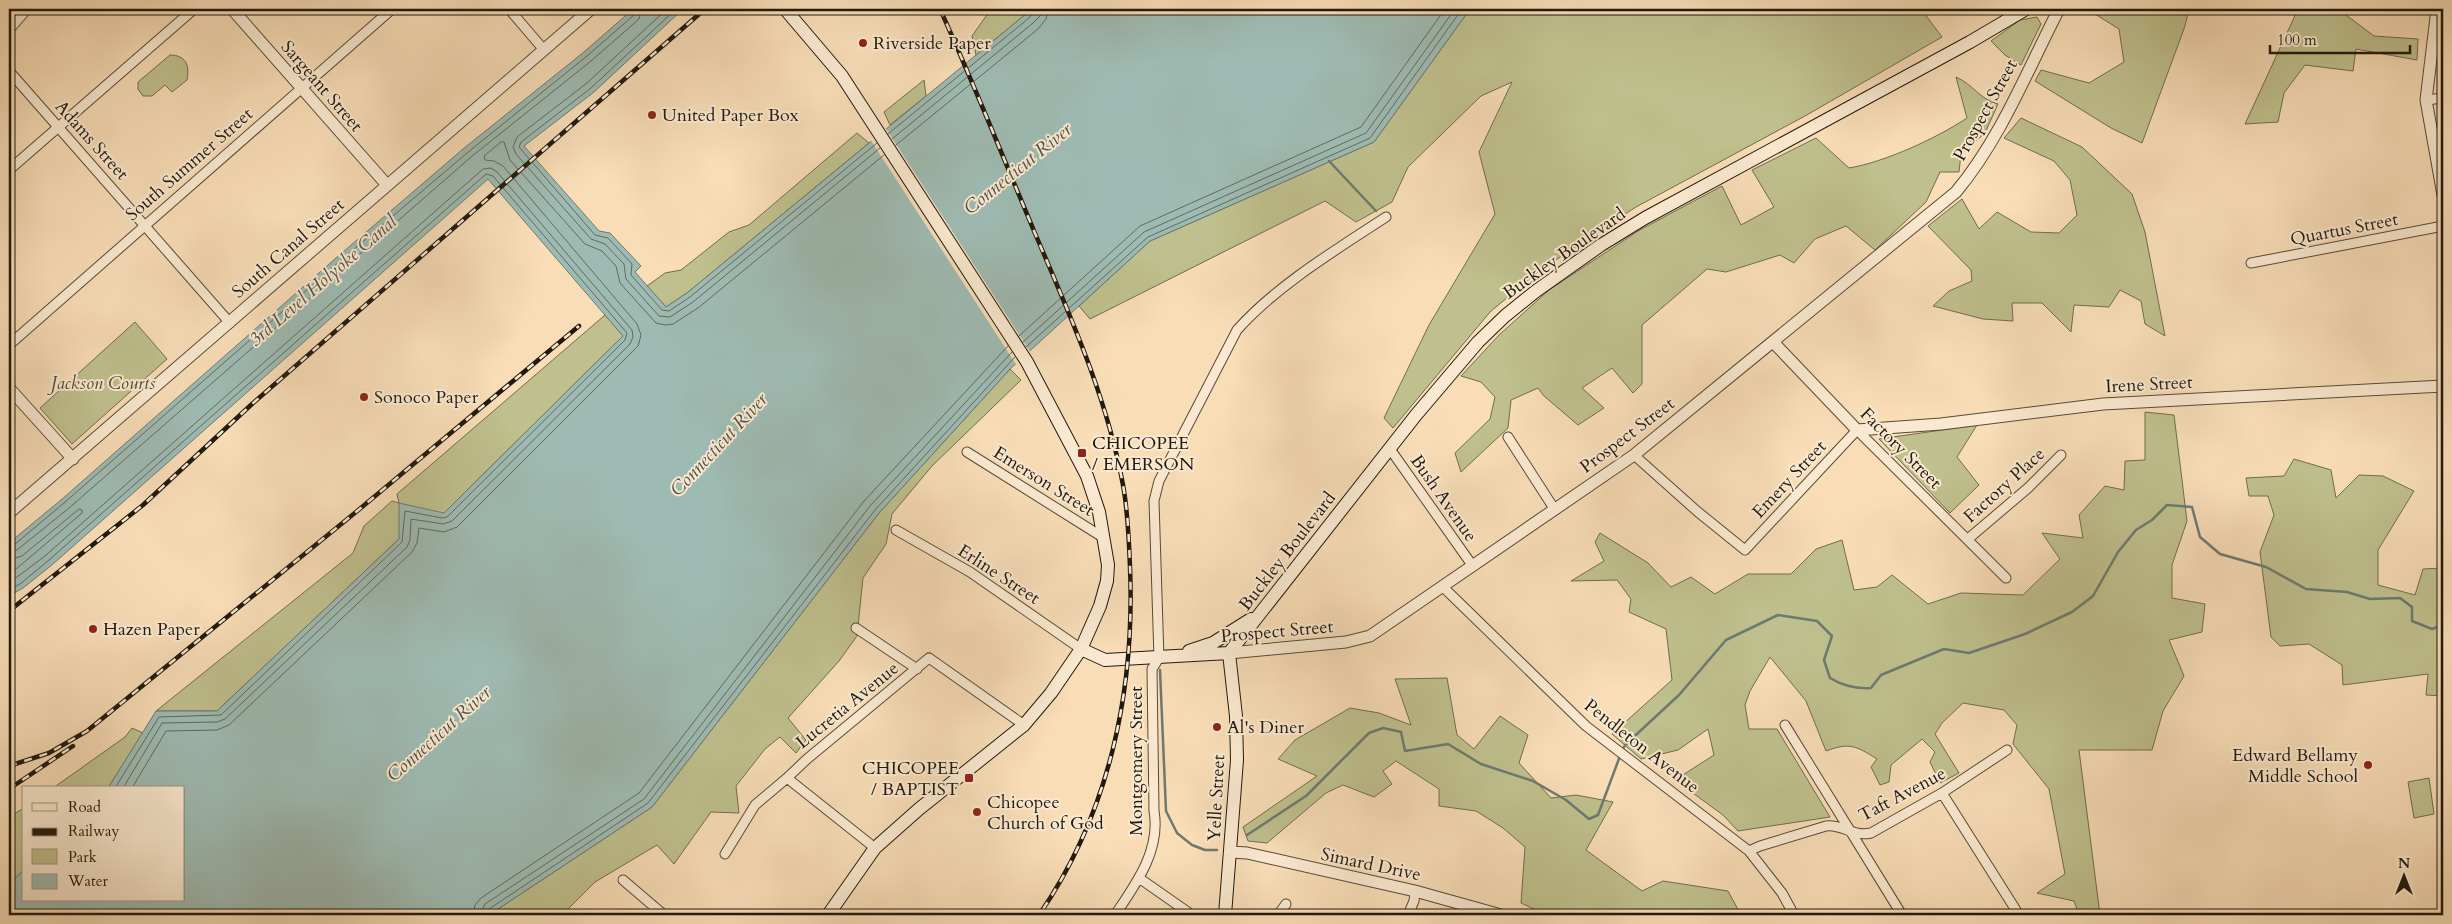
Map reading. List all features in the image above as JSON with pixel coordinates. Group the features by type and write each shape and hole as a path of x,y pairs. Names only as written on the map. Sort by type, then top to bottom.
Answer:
{"main road":[{"path":"785,9 842,76 1027,362 1087,476 1099,512 1108,566 1107,581 1100,606 1081,649 1050,693 1024,725 919,809 875,848 828,915"},
{"name":"Buckley Boulevard","path":"1229,653 1452,370 1505,316 1601,245 1691,193 1970,42 2026,9"},
{"path":"1173,657 1213,643 1263,610"},
{"name":"Prospect Street","path":"1081,649 1106,660 1229,653"},
{"name":"Yelle Street","path":"1225,915 1236,778 1236,725 1229,653"}],"street":[{"path":"9,30 26,9"},
{"path":"9,170 194,9"},
{"name":"Sargeant Street","path":"232,9 387,185"},
{"name":"South Summer Street","path":"9,345 144,224 392,9"},
{"path":"509,9 544,50"},
{"name":"South Canal Street","path":"9,513 591,9"},
{"name":"Prospect Street","path":"1229,653 1360,640 1370,636 1634,455 1956,192 1974,170 1995,137 2059,9"},
{"path":"2437,9 2426,100 2443,195"},
{"name":"Adams Street","path":"9,70 230,323"},
{"path":"2426,100 2443,98"},
{"name":"Montgomery Street","path":"1115,915 1140,878 1149,857 1156,822 1154,811 1152,669 1159,658 1154,501 1159,482 1237,330 1252,313 1288,285 1386,217"},
{"name":"Quartus Street","path":"2251,263 2443,226"},
{"name":"Factory Street","path":"1773,342 1906,481 1968,539 2006,578"},
{"name":"Irene Street","path":"1857,430 1941,424 2103,404 2443,386"},
{"path":"9,388 72,459"},
{"name":"Emery Street","path":"1634,455 1744,550 1857,430"},
{"path":"1508,437 1555,510"},
{"name":"Bush Avenue","path":"1390,448 1472,565"},
{"name":"Emerson Street","path":"967,452 1104,538"},
{"name":"Factory Place","path":"1968,539 2028,488 2061,454"},
{"name":"Erline Street","path":"896,530 970,572 1081,649"},
{"name":"Pendleton Avenue","path":"1442,586 1586,726 1612,748 1695,808 1749,851 1782,893 1794,915"},
{"path":"856,628 917,669"},
{"name":"Lucretia Avenue","path":"725,854 755,805 827,742 929,658 1024,725"},
{"path":"1785,725 1902,915"},
{"name":"Taft Avenue","path":"1749,851 1826,826 1833,825 1860,835 1871,833 1942,793 2007,750"},
{"path":"787,778 875,848"},
{"path":"1942,793 2019,915"},
{"name":"Simard Drive","path":"1231,852 1247,853 1415,891 1501,915"},
{"path":"1140,878 1192,915"},
{"path":"623,880 664,915"},
{"path":"1408,915 1414,901 1415,891"},
{"path":"1278,915 1286,904"},
{"path":"646,915 653,907"}],"green space":[{"path":"991,9 1032,9 976,55 972,36"},
{"path":"1470,9 1921,9 1942,37 1805,116 1636,207 1539,271 1490,312 1393,428 1384,418 1429,325 1495,214 1479,152 1512,82 1481,96 1408,167 1392,202 1356,222 1325,201 1090,319 1079,306 1150,241 1374,142"},
{"path":"2087,9 2189,9 2185,26 2142,143 2111,128 2035,81 2041,70 2089,83 2124,62 2119,29"},
{"path":"2298,9 2346,9 2346,15 2374,36 2418,39 2417,60 2356,49 2353,71 2305,65 2284,93 2278,122 2245,124"},
{"path":"2037,17 2041,24 2021,65 2005,55 1991,41 2020,20"},
{"path":"170,55 180,57 186,62 188,70 187,80 172,92 165,85 152,96 143,96 138,89 138,82"},
{"path":"1956,77 1986,99 1998,104 1985,133 1961,154 1959,172 1940,172 1926,202 1875,250 1846,226 1815,239 1794,263 1780,255 1726,272 1707,269 1642,325 1642,384 1633,393 1612,368 1582,388 1604,408 1578,425 1544,396 1538,388 1511,400 1508,428 1461,472 1455,453 1490,419 1495,397 1481,382 1461,376 1499,335 1549,290 1638,231 1722,186 1741,225 1774,207 1752,170 1816,138 1849,168 1894,155 1941,133 1967,118"},
{"path":"924,80 926,96 890,125 884,112"},
{"path":"2021,118 2082,147 2132,194 2145,232 2165,336 2145,324 2141,301 2120,290 2109,307 2074,305 2071,332 2042,303 2012,303 2013,321 1983,319 1933,306 1949,291 1972,281 1971,270 1928,226 1962,199 1979,229 1997,212 2031,232 2059,233 2077,215 2070,180 2054,161 2004,138"},
{"path":"857,133 869,143 687,293 666,307 647,286 665,273 681,270 729,232 749,225"},
{"path":"605,315 623,336 444,513 399,539 217,711 156,711 353,553 364,526 392,501 399,503 397,494"},
{"name":"Jackson Courts","path":"135,322 167,359 72,444 40,408"},
{"path":"1010,369 1021,380 932,466 892,514 886,544 863,578 857,636 839,661 788,718 806,740 796,753 780,737 765,749 736,786 739,813 711,812 674,864 657,845 595,882 562,915 489,915 652,807 879,513"},
{"path":"2145,412 2174,415 2187,521 2172,565 2172,598 2205,604 2202,632 2169,640 2184,676 2163,711 2152,750 2079,750 2100,915 2079,915 2074,901 2037,893 2065,874 2049,789 2013,744 2017,725 2004,710 1963,703 1942,723 1935,734 1959,773 1940,783 1930,762 1935,752 1922,739 1891,765 1889,782 1880,785 1871,767 1877,759 1858,748 1847,746 1826,751 1806,701 1770,657 1750,691 1745,705 1749,729 1777,729 1830,817 1738,831 1723,815 1675,780 1714,755 1708,729 1678,750 1641,759 1612,734 1672,680 1666,629 1629,612 1631,599 1617,580 1571,581 1604,561 1595,542 1600,533 1648,563 1671,587 1691,577 1715,594 1748,574 1791,574 1816,549 1842,540 1854,590 1877,587 1892,575 1928,604 1961,593 2023,595 2060,559 2042,533 2083,538 2079,515 2105,486 2124,490 2125,461 2145,460"},
{"path":"1977,425 1957,457 1979,485 1950,513 1879,439"},
{"path":"2294,459 2331,470 2336,498 2359,475 2383,476 2414,491 2378,550 2378,585 2415,595 2423,569 2443,568 2443,696 2426,695 2428,674 2343,685 2342,665 2309,644 2280,646 2271,637 2260,552 2274,515 2268,496 2249,496 2246,478 2284,476"},
{"path":"1447,678 1457,735 1474,749 1500,716 1528,735 1519,763 1551,798 1576,795 1613,802 1586,850 1642,891 1663,881 1728,891 1741,915 1547,915 1521,903 1525,847 1503,828 1476,811 1439,806 1439,789 1396,761 1383,771 1392,784 1374,797 1343,785 1326,793 1267,843 1248,841 1243,827 1317,776 1278,759 1295,740 1350,708 1379,713 1411,725 1395,679"},
{"path":"132,728 143,733 109,786 56,786 125,737"},
{"path":"2429,778 2434,814 2414,818 2408,782"},
{"path":"22,809 22,872 9,884 9,817"}],"water":[{"path":"633,9 683,9 594,92 524,146 599,231 610,233 641,266 635,272 666,307 687,293 1032,9 1470,9 1374,142 1150,241 1010,369 879,513 652,807 489,915 9,915 9,884 22,872 22,902 185,902 185,786 109,786 156,711 217,711 399,539 399,503 444,513 623,336 488,179 53,564 23,588 9,596 9,543 61,500 463,149 584,52"}],"pier":[{"path":"885,127 1031,353 1017,366 870,139"}],"waterway":[{"path":"1329,161 1376,211"},
{"path":"1622,751 1625,745 1679,695 1726,640 1778,615 1817,621 1832,636 1824,660 1830,678 1850,686 1871,688 1881,675 1944,649 1969,653 2025,634 2072,612 2093,596 2118,552 2136,530 2152,520 2167,505 2192,507 2200,537 2220,554 2266,567 2306,589 2347,592 2370,599 2400,598 2412,607 2412,621 2432,629 2443,625"},
{"path":"1160,670 1166,811 1177,833 1192,845 1205,850 1217,850"},
{"path":"1247,835 1306,796 1369,733 1383,728 1401,732 1405,751 1448,744 1481,764 1533,781 1566,800 1589,819 1598,815 1620,756"}],"railway":[{"path":"9,611 143,505 252,404 705,9"},
{"path":"940,9 1086,356 1116,452 1126,505 1130,557 1128,659 1122,704 1113,748 1100,792 1084,834 1064,876 1039,915"},
{"path":"9,766 49,753 87,731 356,512 579,326"},
{"path":"9,789 73,746"}],"place":[{"name":"Riverside Paper","path":"863,43"},
{"name":"United Paper Box","path":"652,115"},
{"name":"Sonoco Paper","path":"364,397"},
{"name":"CHICOPEE / EMERSON","path":"1082,453"},
{"name":"Hazen Paper","path":"93,629"},
{"name":"Al's Diner","path":"1217,727"},
{"name":"Edward Bellamy Middle School","path":"2368,765"},
{"name":"CHICOPEE / BAPTIST","path":"969,778"},
{"name":"Chicopee Church of God","path":"977,812"}],"water label":[{"name":"Connecticut River","path":"1017,168"},
{"name":"3rd Level Holyoke Canal","path":"322,280"},
{"name":"Connecticut River","path":"718,444"},
{"name":"Connecticut River","path":"438,733"}]}
